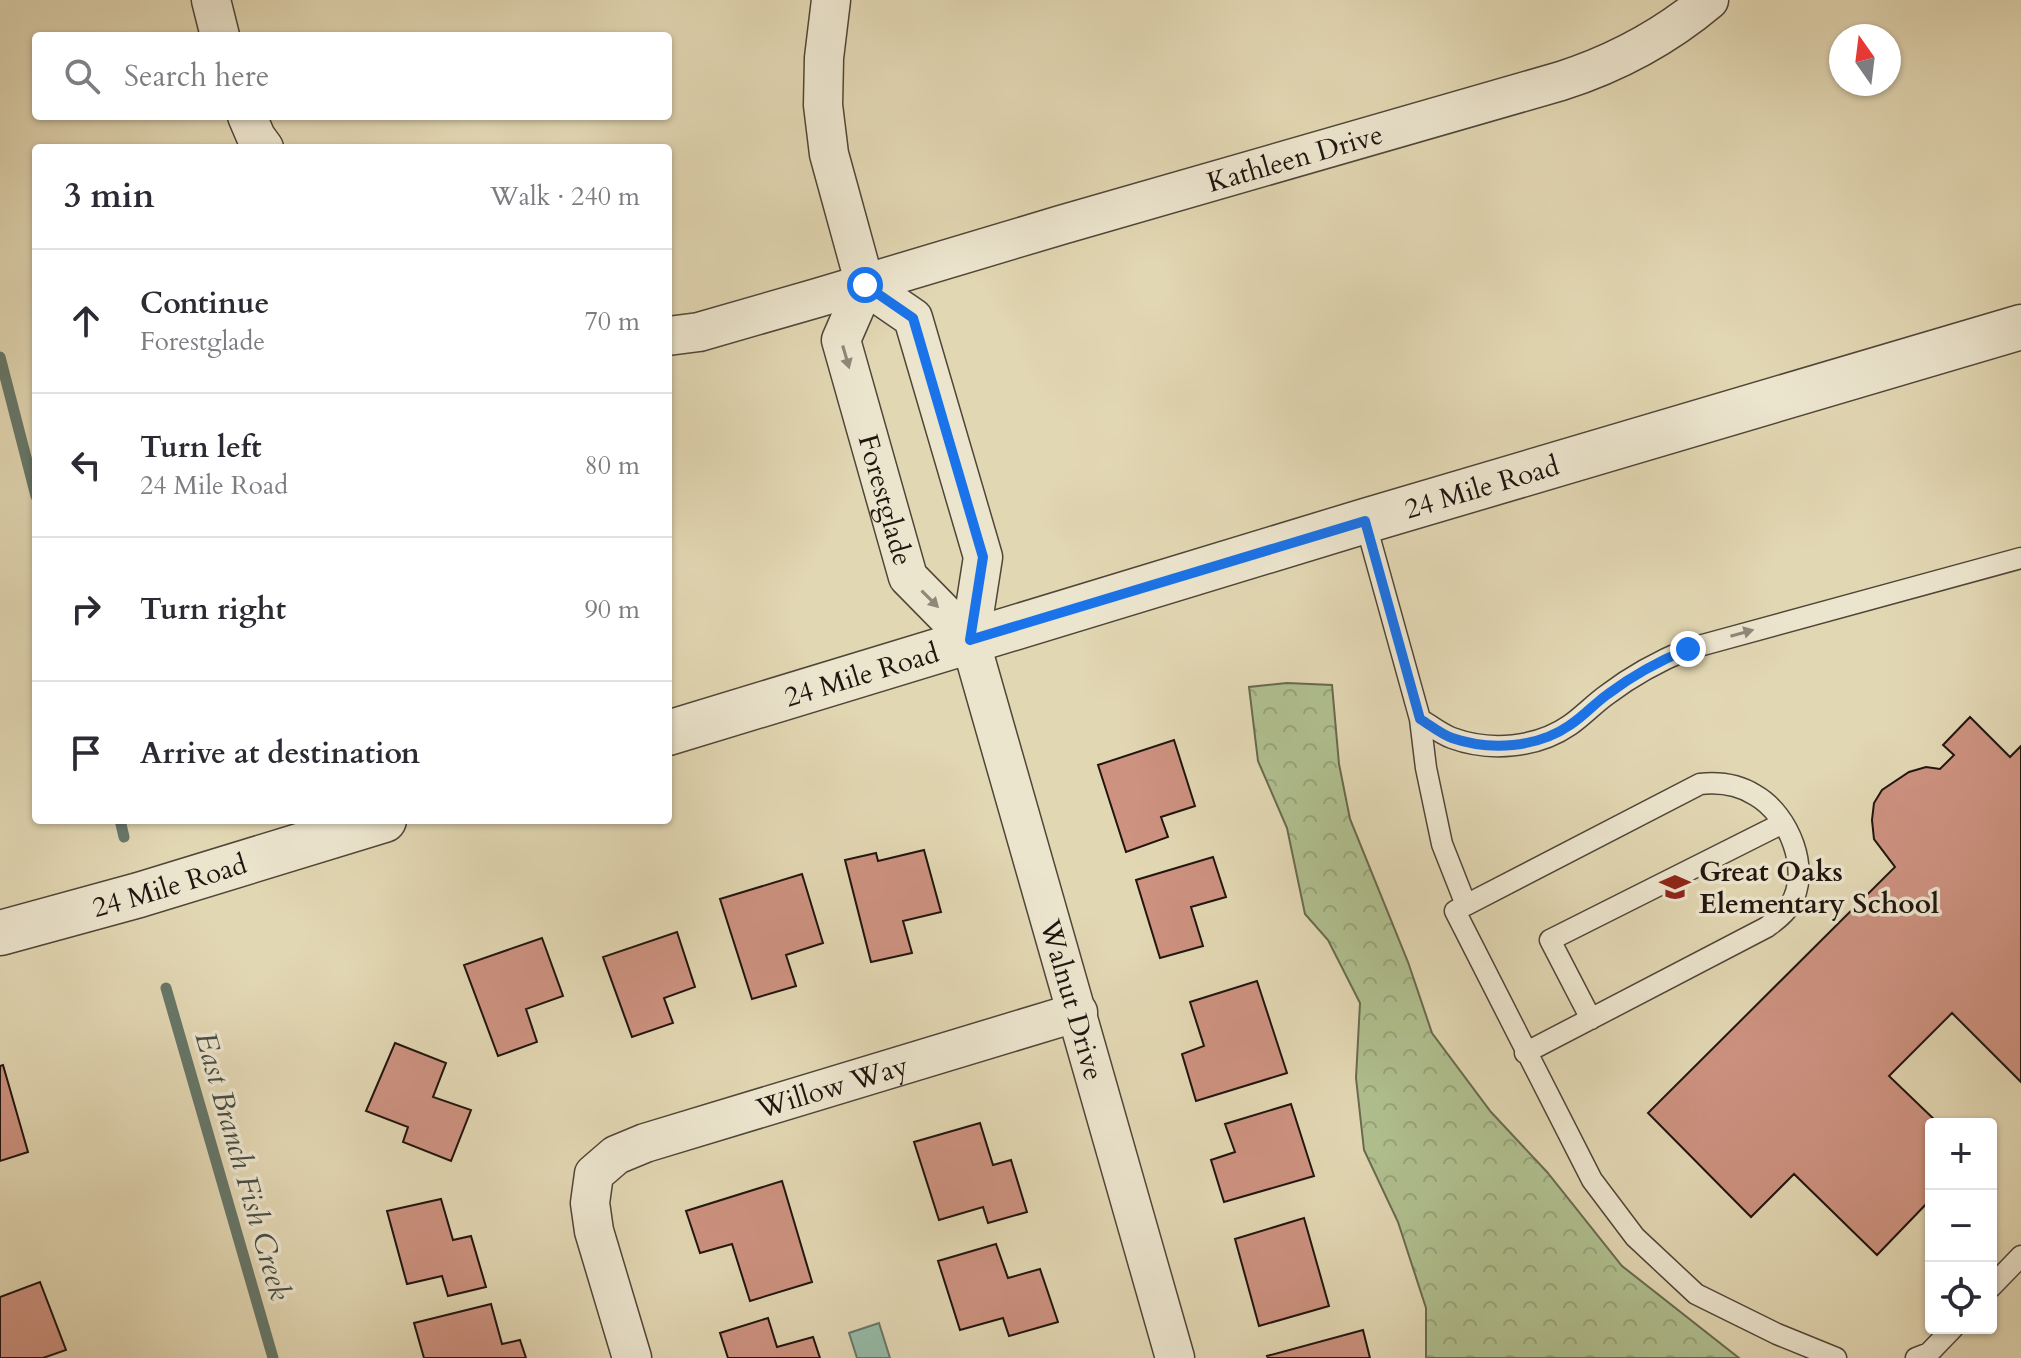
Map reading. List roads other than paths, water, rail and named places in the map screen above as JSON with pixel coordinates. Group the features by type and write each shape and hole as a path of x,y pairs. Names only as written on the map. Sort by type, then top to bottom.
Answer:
{"street":[{"path":"211,0 219,32"},
{"path":"831,0 824,58 823,105 829,154 865,285 913,318 983,557 970,640"},
{"name":"Kathleen Drive","path":"672,335 699,332 865,285 1602,68 1646,46 1709,0"},
{"path":"249,120 261,144"},
{"name":"Forestglade","path":"865,285 841,340 908,577 970,640"},
{"name":"24 Mile Road","path":"672,732 1365,521 2021,327"},
{"name":"Walnut Drive","path":"970,640 1175,1358"},
{"name":"24 Mile Road","path":"0,933 139,895 371,824"},
{"name":"Willow Way","path":"632,1358 594,1231 590,1203 594,1174 616,1155 645,1143 1078,1012"}],"lane":[{"path":"1365,521 1420,719 1439,831 1466,905"},
{"path":"1420,719 1451,738 1483,744 1519,745 1545,740 1571,725 1607,694 1654,663 1688,649 2021,558"},
{"path":"1525,1053 1767,927 1785,912 1796,891 1799,867 1794,846 1783,823 1757,795 1722,784 1700,784 1455,911 1525,1053 1592,1180 1635,1237 1696,1294 1777,1334 1836,1358"},
{"path":"1591,1019 1550,940 1783,823"},
{"path":"1997,1281 2021,1256"},
{"path":"1916,1358 1929,1353 1947,1334"}],"waterway":[{"name":"East Branch Fish Creek","path":"0,357 32,481"},
{"name":"East Branch Fish Creek","path":"121,824 124,837"},
{"name":"East Branch Fish Creek","path":"166,988 273,1358"}],"place":[{"name":"Great Oaks Elementary School","path":"1675,887"}]}
